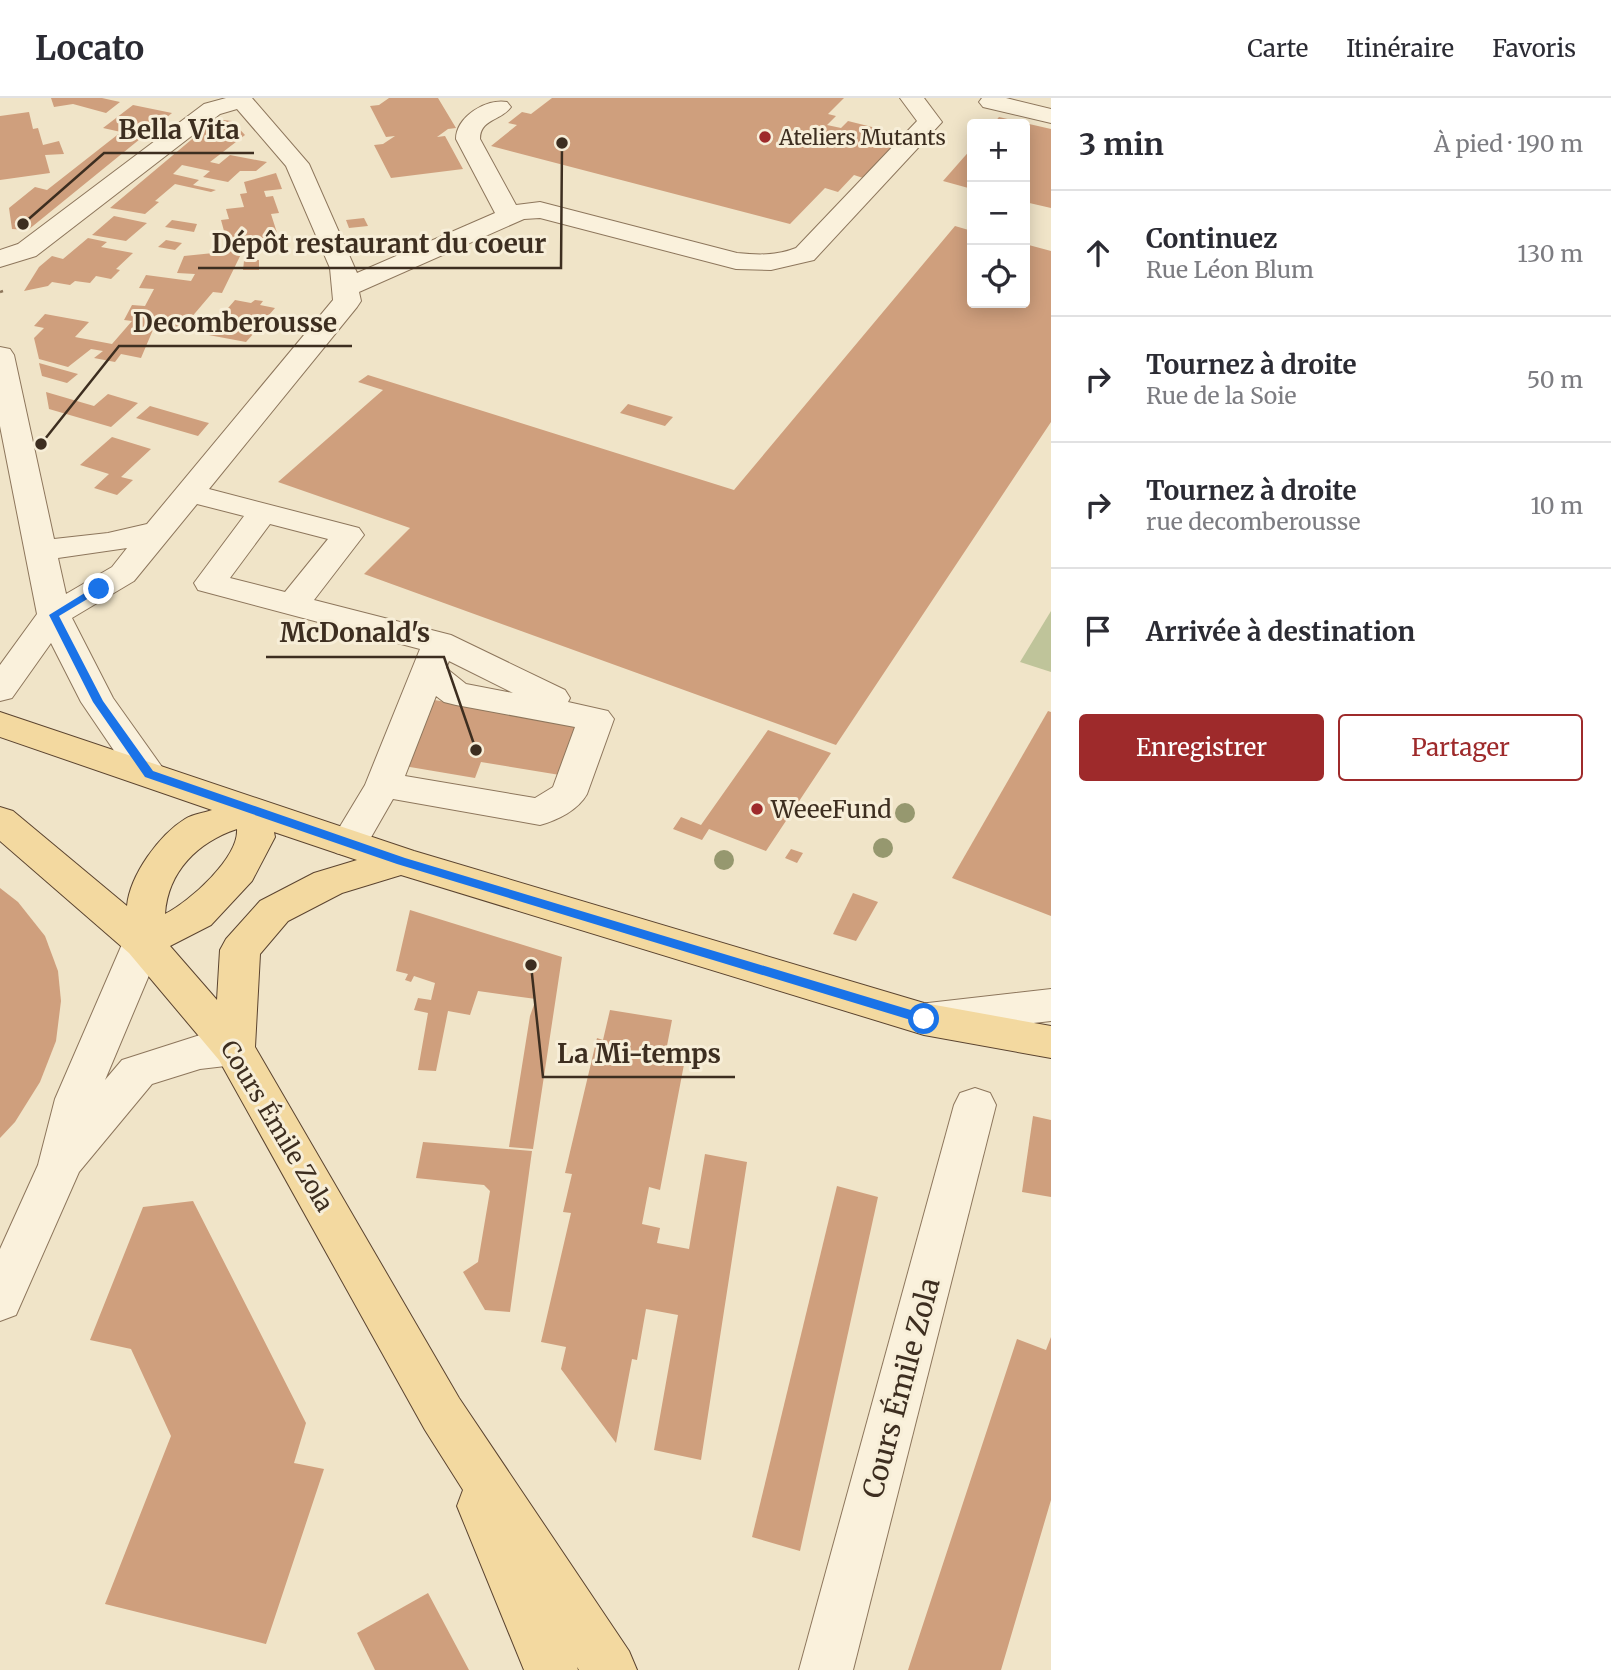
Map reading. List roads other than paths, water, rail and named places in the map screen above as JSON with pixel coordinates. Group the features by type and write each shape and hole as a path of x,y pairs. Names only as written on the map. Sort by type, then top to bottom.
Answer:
{"main road":[{"path":"0,724 401,861 924,1019 1051,1042"},
{"path":"143,942 197,915 237,871 256,837 254,810"},
{"path":"143,942 147,896 161,865 200,828 254,810"},
{"name":"Cours Émile Zola","path":"0,820 143,942 234,1048 442,1414 610,1670"},
{"path":"234,1048 240,950 274,911 328,883 401,861"},
{"name":"Cours Émile Zola","path":"442,1414 551,1670"}],"street":[{"path":"345,288 519,212 540,210 736,261 767,265 788,261 805,254 930,122 912,98"},
{"path":"0,259 27,250 212,109 240,99 297,164 344,268 346,301 123,574 54,615 0,690"},
{"path":"993,100 1042,110"},
{"path":"499,107 477,119 468,130 468,139 509,216"},
{"path":"0,355 7,419 54,615 98,702 149,774"},
{"path":"190,493 348,535 292,604"},
{"path":"262,512 210,583 292,604 434,657 456,694 596,719 569,794 540,812 383,785"},
{"path":"40,550 107,543 158,531"},
{"path":"349,843 383,785 434,657"},
{"path":"0,1300 60,1165 76,1099 143,942"},
{"path":"924,1019 1051,1005"},
{"path":"60,1165 137,1072 200,1052 234,1048"},
{"name":"Cours Émile Zola","path":"827,1670 975,1105"}],"place":[{"name":"Ateliers Mutants","path":"765,137"},
{"name":"Dépôt restaurant du coeur","path":"562,143"},
{"name":"Bella Vita","path":"23,224"},
{"name":"Decomberousse","path":"41,444"},
{"name":"McDonald's","path":"476,750"},
{"name":"WeeeFund","path":"757,809"},
{"name":"La Mi-temps","path":"531,965"}]}
